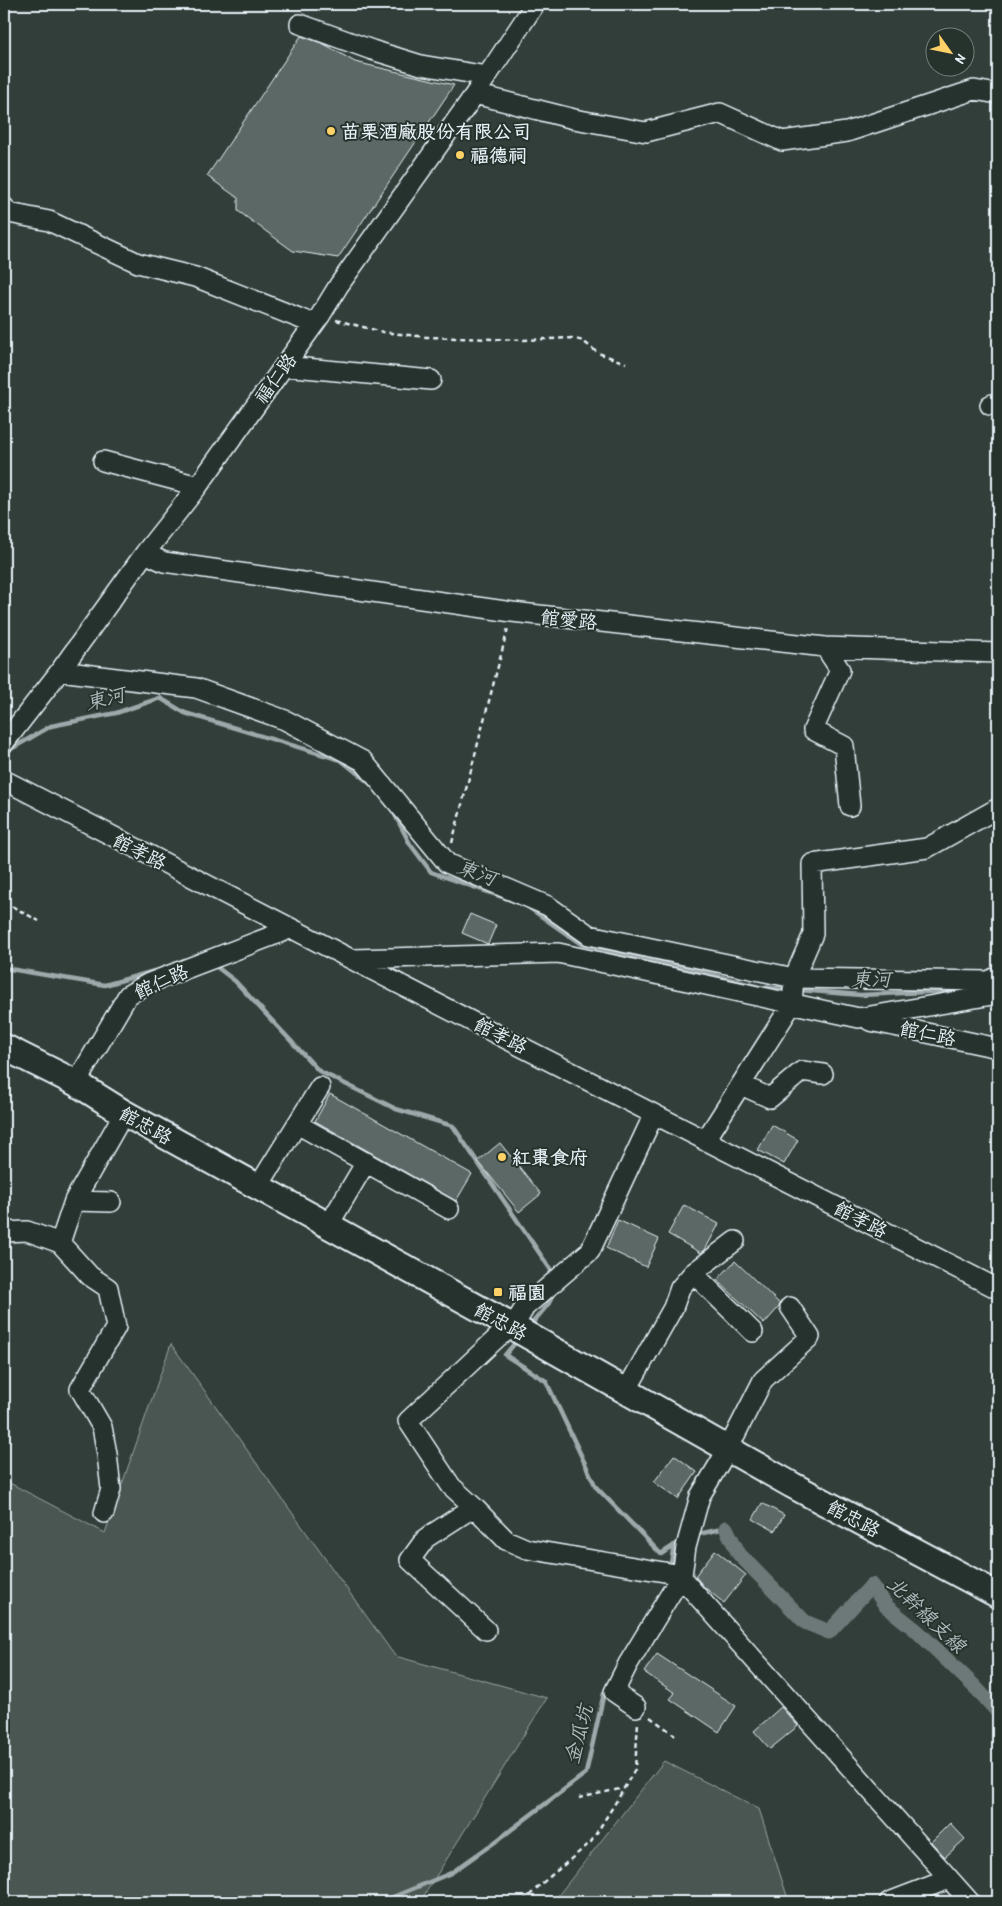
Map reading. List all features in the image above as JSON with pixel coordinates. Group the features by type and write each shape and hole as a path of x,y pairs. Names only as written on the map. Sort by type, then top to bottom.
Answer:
{"main road":[{"name":"館忠路","path":"4,1046 76,1083 124,1113 513,1327 792,1485 998,1594"}],"street":[{"name":"福仁路","path":"5,739 60,671 145,553 198,486 317,320 339,285 475,94 535,4"},
{"path":"300,24 372,50 421,65 487,76"},
{"path":"475,94 574,119 646,132 720,113 782,140 847,132 974,90 998,94"},
{"path":"4,207 9,213 49,222 138,263 195,276 317,320"},
{"path":"284,366 431,380"},
{"path":"103,461 198,486"},
{"name":"館愛路","path":"145,553 164,562 512,612 825,647 998,653"},
{"path":"825,647 840,670 813,730 844,746 850,806"},
{"path":"60,671 196,688 285,720 363,761 447,863 548,906 589,935 794,978 988,981 998,976"},
{"name":"館孝路","path":"4,780 290,929 998,1289"},
{"path":"705,1141 792,1004 794,978 813,934 812,864 927,848 998,808"},
{"name":"館仁路","path":"76,1083 128,994 149,983 290,929"},
{"name":"館仁路","path":"352,959 558,953 998,1048"},
{"path":"859,1018 998,994"},
{"path":"741,1085 770,1098 802,1071 823,1074"},
{"path":"258,1187 320,1087"},
{"path":"60,1243 74,1201 124,1113"},
{"path":"654,1114 590,1251 525,1307 513,1327 498,1337 408,1421 451,1486 474,1506 506,1540 527,1549 682,1575"},
{"path":"297,1124 449,1209"},
{"path":"328,1226 366,1162"},
{"path":"74,1201 111,1202"},
{"path":"4,1232 27,1231 60,1243 90,1276 108,1288 116,1327 80,1389 102,1427 111,1489 104,1513"},
{"path":"626,1391 673,1308 680,1288 693,1273 735,1241"},
{"path":"693,1273 753,1332"},
{"path":"636,1707 614,1692 628,1664 682,1575 686,1546 700,1496 728,1449 763,1380 810,1337 790,1307"},
{"path":"474,1506 426,1538 410,1560 486,1630"},
{"path":"682,1575 685,1582 970,1902"},
{"path":"889,1902 949,1879"}],"path":[{"path":"317,320 383,332 426,337 524,340 572,338 583,341 598,353 626,363"},
{"path":"447,863 512,612"},
{"path":"4,902 39,921"},
{"path":"636,1707 675,1735"},
{"path":"523,1902 591,1842 624,1788 634,1769 638,1729 636,1707"},
{"path":"579,1798 624,1788"}],"shaded area":[{"path":"171,1344 395,1656 547,1698 420,1902 4,1902 4,1480 105,1533"},
{"path":"664,1761 759,1809 789,1902 553,1902"}],"building":[{"name":"苗栗酒廠股份有限公司","path":"301,36 324,44 355,62 454,85 338,258 293,251 238,211 238,198 207,176"},
{"path":"470,914 496,925 488,944 462,933"},
{"path":"330,1094 472,1174 456,1201 315,1121"},
{"path":"772,1125 798,1140 784,1164 758,1150"},
{"path":"500,1143 541,1194 519,1212 478,1161"},
{"path":"684,1205 719,1224 705,1250 701,1253 668,1234"},
{"path":"618,1220 659,1239 646,1267 606,1248"},
{"path":"735,1261 780,1304 764,1324 717,1280"},
{"path":"674,1455 697,1472 678,1499 654,1482"},
{"path":"762,1503 784,1515 775,1531 753,1519"},
{"path":"715,1550 746,1575 724,1603 704,1587 695,1576"},
{"path":"657,1654 736,1706 719,1732 670,1699 675,1693 644,1672"},
{"path":"781,1707 798,1726 770,1749 754,1731"},
{"path":"950,1823 965,1839 945,1857 931,1842"}],"waterway":[{"name":"東河","path":"4,753 51,726 116,713 160,698 185,713 341,760 372,785"},
{"name":"東河","path":"392,809 410,844 431,872 519,903"},
{"name":"東河","path":"528,907 581,944 759,987 789,989"},
{"path":"213,964 235,981 319,1071 396,1109 453,1126 555,1276"},
{"path":"4,968 105,985 154,971"},
{"name":"東河","path":"799,990 861,995 968,990"},
{"path":"529,1327 550,1302 553,1292"},
{"path":"519,1338 505,1355 546,1381 596,1487 661,1554 681,1541"},
{"path":"694,1535 726,1528"},
{"name":"北幹線支線","path":"726,1528 739,1554 805,1622 829,1632 872,1585 886,1606 917,1631 998,1712"},
{"name":"金瓜坑","path":"670,1569 674,1545"},
{"name":"金瓜坑","path":"392,1902 393,1897 451,1873 586,1773 604,1693 607,1688"}],"place":[{"name":"苗栗酒廠股份有限公司","path":"331,131"},
{"name":"福德祠","path":"460,155"},
{"name":"紅棗食府","path":"502,1157"},
{"name":"福園","path":"498,1292"}]}
